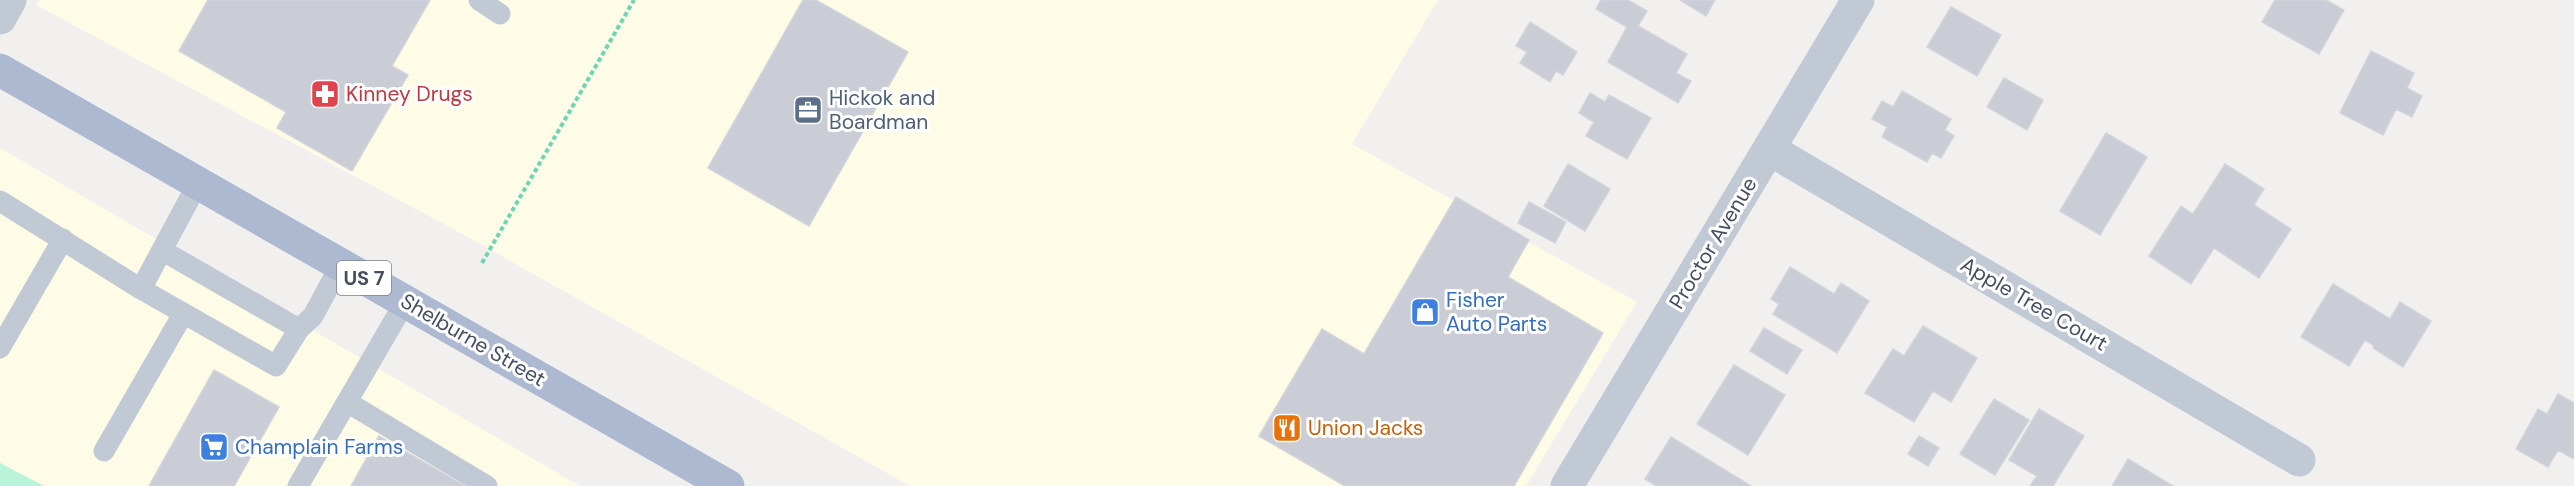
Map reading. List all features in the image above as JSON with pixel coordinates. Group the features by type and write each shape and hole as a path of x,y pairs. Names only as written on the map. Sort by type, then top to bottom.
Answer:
{"main road":[{"name":"Shelburne Street","path":"0,70 728,486"}],"street":[{"path":"0,18 10,0"},
{"name":"Proctor Avenue","path":"1568,486 1858,0"},
{"name":"Apple Tree Court","path":"1769,149 2299,460"}],"lane":[{"path":"479,0 500,14"},
{"path":"141,289 198,183"},
{"path":"0,201 141,289 276,366 299,329 313,316 341,264"},
{"path":"0,348 63,239"},
{"path":"163,251 299,329"},
{"path":"298,486 405,302"},
{"path":"104,451 183,314"},
{"path":"347,402 487,486"}],"path":[{"path":"483,263 634,0"}],"shaded area":[{"path":"39,0 1438,0 1352,144 1637,302 1526,486 910,486 466,236 36,5"},
{"path":"0,148 580,486 0,486"}],"green space":[{"path":"0,463 44,486 0,486"}],"building":[{"name":"Kinney Drugs","path":"208,0 430,0 392,66 408,75 352,171 277,128 286,112 179,51"},
{"name":"Hickok and Boardman","path":"803,0 816,0 908,52 809,226 708,168"},
{"path":"1601,0 1628,0 1647,11 1638,26 1687,54 1676,73 1691,81 1678,103 1608,62 1627,27 1596,9"},
{"path":"1680,0 1715,0 1706,16"},
{"path":"2275,0 2326,0 2344,10 2319,54 2262,22"},
{"path":"1951,7 2001,35 1977,76 1927,47"},
{"path":"1530,22 1577,52 1563,75 1556,71 1550,82 1520,63 1527,52 1516,46"},
{"path":"2371,51 2414,73 2407,88 2422,96 2412,117 2396,109 2383,135 2340,113"},
{"path":"2004,78 2043,100 2027,130 1987,107"},
{"path":"1902,91 1951,119 1945,130 1954,136 1941,158 1932,153 1927,162 1882,137 1887,127 1872,119 1882,101 1893,107"},
{"path":"1590,93 1605,102 1609,95 1651,118 1627,159 1586,136 1594,122 1579,113"},
{"path":"2106,133 2147,157 2100,235 2060,211"},
{"path":"1568,164 1610,189 1585,231 1544,206"},
{"path":"2225,164 2264,189 2254,205 2291,229 2259,278 2214,248 2191,284 2149,256 2181,206 2193,214"},
{"path":"1456,197 1529,240 1508,277 1603,333 1514,486 1345,486 1259,436 1322,329 1364,354"},
{"path":"1529,202 1566,222 1555,243 1518,223"},
{"path":"1790,267 1834,294 1841,283 1869,301 1837,353 1773,314 1779,304 1771,299"},
{"path":"2333,284 2390,319 2400,302 2431,321 2403,367 2373,348 2374,346 2365,340 2349,366 2301,337"},
{"path":"1923,326 1977,358 1951,402 1933,391 1914,422 1865,393 1893,349 1904,356"},
{"path":"1764,328 1802,350 1787,374 1750,351"},
{"path":"1734,365 1785,395 1748,455 1697,424"},
{"name":"Champlain Farms","path":"214,370 279,407 234,486 149,486"},
{"path":"2558,394 2574,403 2574,459 2558,450 2548,467 2516,449 2538,409 2547,414"},
{"path":"1994,399 2029,420 1995,475 1960,454"},
{"path":"2039,409 2084,436 2053,486 2030,486 2037,476 2009,460"},
{"path":"379,436 465,486 351,486"},
{"path":"1919,436 1939,448 1928,466 1908,454"},
{"path":"1671,437 1751,486 1657,486 1645,479"},
{"path":"2128,459 2173,486 2112,486"}],"place":[{"name":"Kinney Drugs","path":"325,94"},
{"name":"Hickok and Boardman","path":"808,110"},
{"name":"Fisher Auto Parts","path":"1425,312"},
{"name":"Union Jacks","path":"1287,428"},
{"name":"Champlain Farms","path":"214,447"}]}
